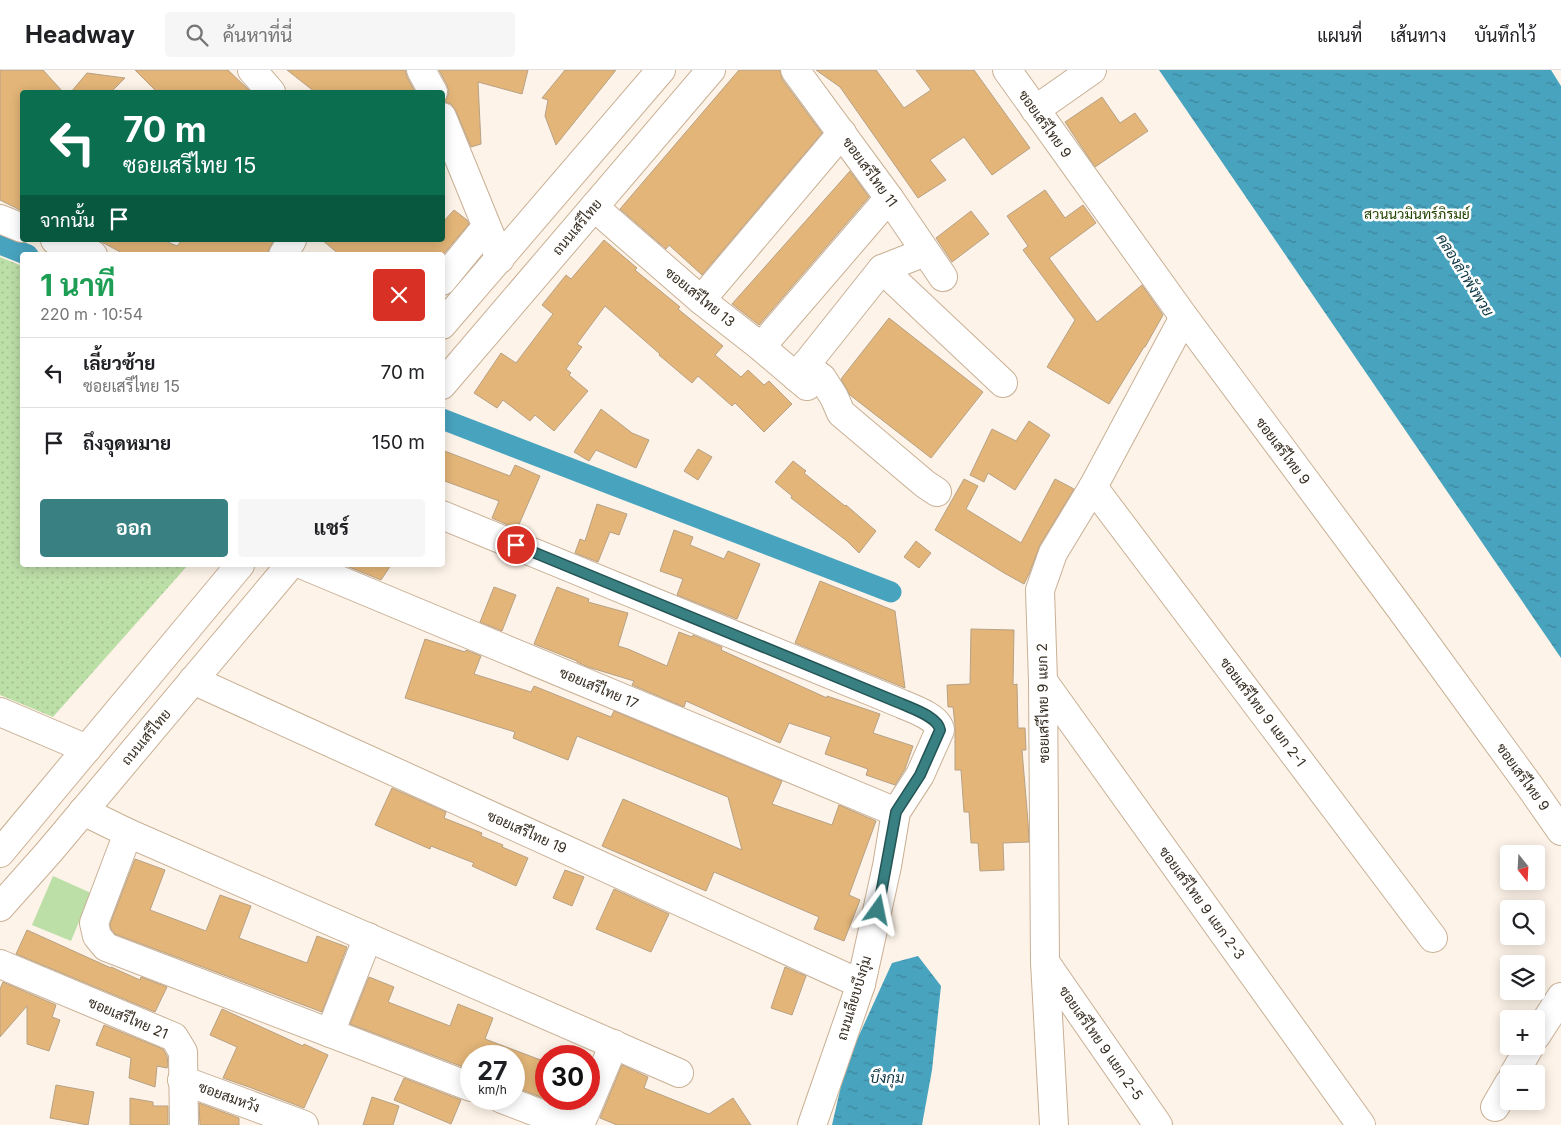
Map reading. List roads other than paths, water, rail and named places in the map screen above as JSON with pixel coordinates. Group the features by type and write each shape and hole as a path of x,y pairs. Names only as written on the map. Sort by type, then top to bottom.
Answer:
{"street":[{"path":"252,70 269,90"},
{"path":"420,70 432,90"},
{"path":"445,322 661,70"},
{"name":"ถนนเสรีไทย","path":"445,381 711,70"},
{"name":"ซอยเสรีไทย 11","path":"795,70 842,132 943,277"},
{"name":"ซอยเสรีไทย 9","path":"1007,70 1184,317 1394,600 1561,831"},
{"path":"1035,110 1092,70"},
{"path":"445,124 500,259"},
{"path":"701,300 842,132"},
{"path":"761,347 889,198"},
{"name":"ซอยเสรีไทย 13","path":"594,207 701,300 761,347 803,376 822,378 841,413 937,492"},
{"path":"0,219 20,227"},
{"path":"445,276 486,226"},
{"path":"60,242 85,252"},
{"path":"803,376 882,269 926,252"},
{"path":"882,269 1003,383"},
{"name":"ซอยเสรีไทย 9 แยก 2","path":"1054,1125 1045,962 1043,681 1040,590 1053,553 1092,487 1184,317"},
{"name":"ซอยเสรีไทย 9 แยก 2-1","path":"1092,487 1433,938"},
{"name":"ถนนเลียบบึงกุ่ม","path":"445,516 902,704 933,719 939,725 940,730 920,775 896,812 887,866 861,984 812,1125"},
{"path":"0,853 238,567"},
{"name":"ถนนเสรีไทย","path":"0,907 288,567"},
{"name":"ซอยเสรีไทย 17","path":"308,567 896,812"},
{"name":"ซอยเสรีไทย 19","path":"193,680 861,984"},
{"name":"ซอยเสรีไทย 9 แยก 2-3","path":"1043,681 1361,1125"},
{"path":"0,712 87,750"},
{"path":"83,811 128,834 679,1073"},
{"path":"128,834 94,922 97,936 106,947 460,1083"},
{"path":"330,1033 368,937"},
{"name":"ซอยเสรีไทย 9 แยก 2-5","path":"1045,962 1158,1125"},
{"name":"ซอยเสรีไทย 21","path":"0,964 174,1037 183,1052 184,1125"},
{"path":"1545,1024 1559,1005"},
{"path":"580,1125 614,1044"},
{"name":"ซอยสมหวัง","path":"182,1080 304,1125"},
{"path":"1495,1107 1500,1098"},
{"path":"525,1108 570,1125"}],"water":[{"name":"สวนนวมินทร์ภิรมย์","path":"1159,70 1551,70 1561,86 1561,658"},
{"name":"บึงกุ่ม","path":"918,956 941,986 932,1070 922,1125 832,1125 846,1064 892,963"}],"waterway":[{"path":"0,244 20,252"},
{"path":"445,420 891,592"}],"water label":[{"name":"คลองลำพังพวย","path":"1465,275"}]}
